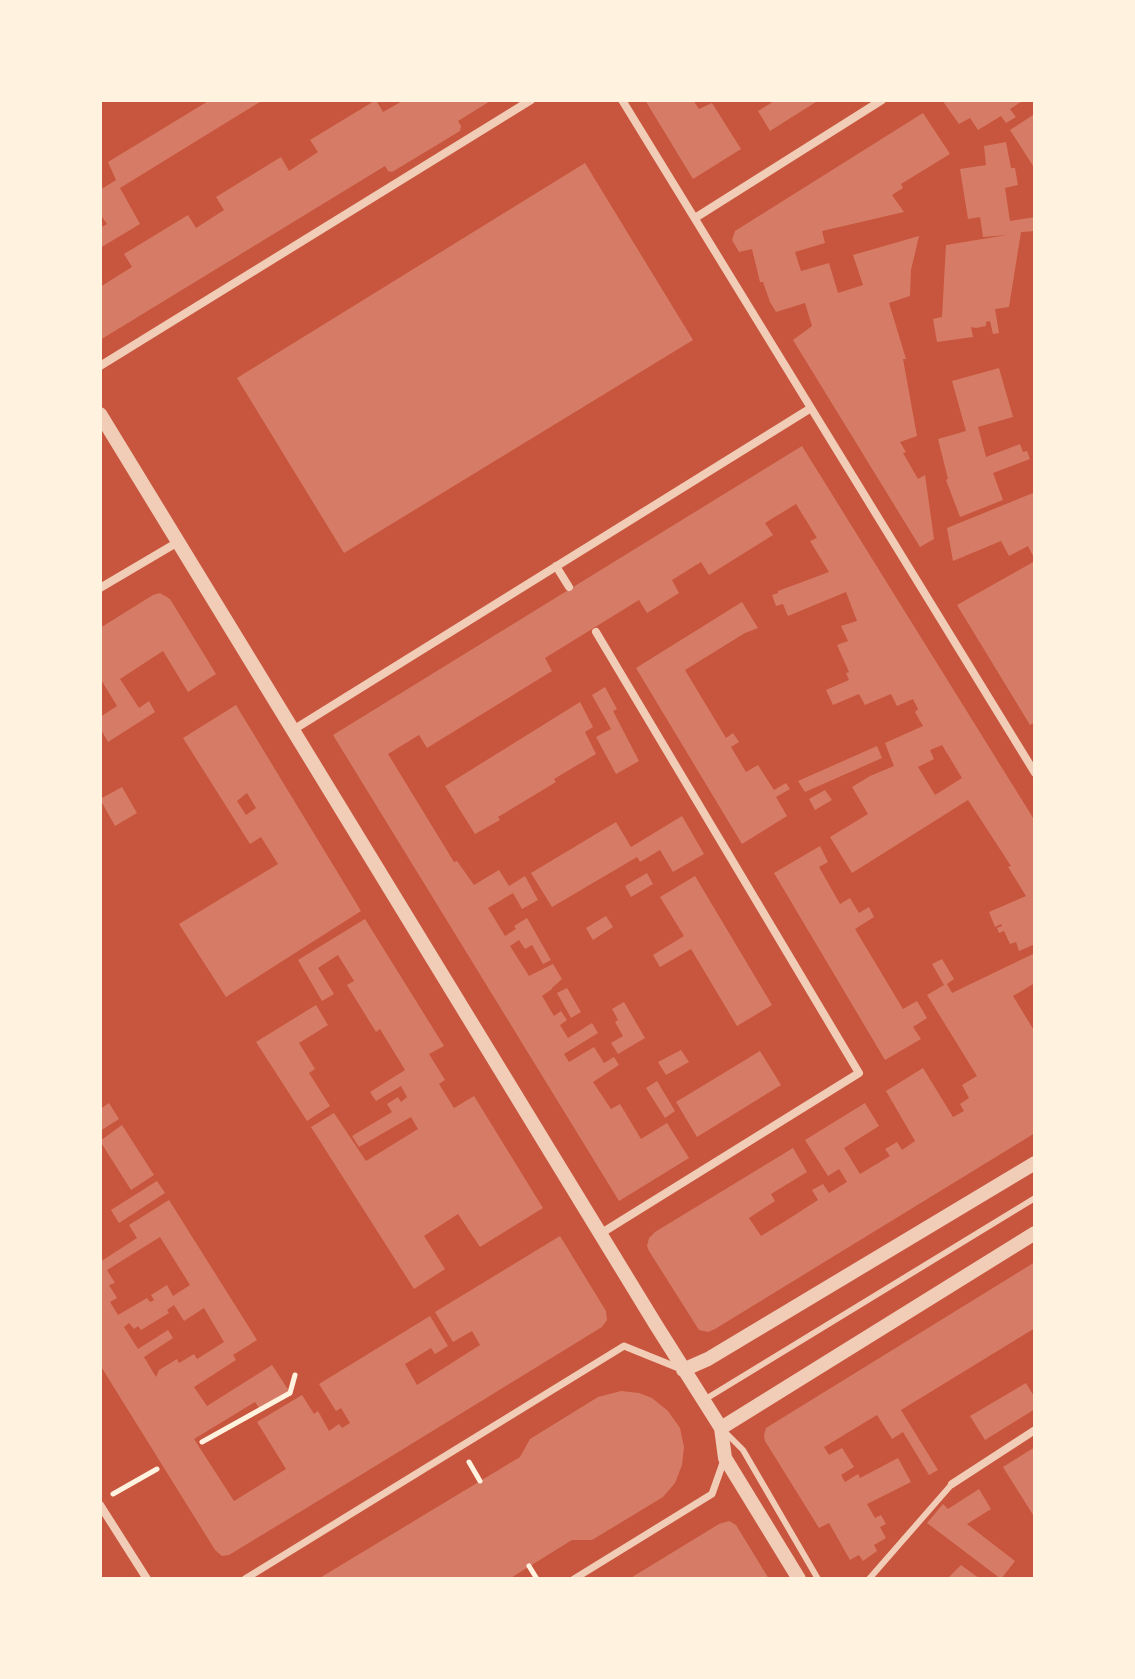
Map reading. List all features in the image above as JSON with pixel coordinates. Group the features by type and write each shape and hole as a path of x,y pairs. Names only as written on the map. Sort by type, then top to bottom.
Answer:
{"street":[{"path":"100,366 531,100"},
{"path":"622,100 1035,773"},
{"path":"695,218 882,100"},
{"path":"293,730 811,408"},
{"path":"100,414 721,1428 725,1458 799,1579"},
{"path":"100,588 178,542"},
{"path":"556,566 569,587"},
{"path":"596,632 859,1073 600,1234"},
{"path":"245,1579 624,1346 683,1370 719,1352 1035,1163"},
{"path":"721,1428 1035,1233"},
{"path":"952,1484 1035,1430"},
{"path":"574,1579 712,1494 725,1458"},
{"path":"100,1505 147,1579"}],"lane":[{"path":"703,1400 1035,1198"},
{"path":"721,1428 743,1450 818,1579"},
{"path":"869,1579 952,1484"}],"path":[{"path":"202,1442 290,1393 295,1375"},
{"path":"111,1495 157,1469"},
{"path":"529,1566 537,1579"}],"building":[{"path":"210,100 263,100 120,188 140,224 100,248 100,228 107,224 100,214 100,190 116,180 108,162"},
{"path":"376,100 383,112 404,100 492,100 458,121 460,131 392,172 385,166 100,340 100,287 132,267 124,254 188,215 196,228 224,210 216,197 281,157 289,171 318,152 310,140"},
{"path":"645,100 693,100 699,109 712,103 741,149 693,179"},
{"path":"776,100 819,100 770,131 758,111"},
{"path":"942,100 1024,100 1010,109 1016,117 1006,123 1001,116 978,130 970,118 959,124"},
{"path":"923,113 950,154 901,184 903,188 892,195 904,212 822,231 825,243 795,252 801,271 829,263 838,293 863,285 853,255 919,236 911,270 910,296 889,303 906,359 903,359 917,436 900,442 918,479 925,475 934,539 920,547 793,340 812,326 805,303 776,312 763,282 760,282 752,249 739,252 732,240 735,231"},
{"path":"1033,115 1035,118 1035,169 1010,130"},
{"path":"1006,142 1018,185 1005,188 1010,221 1035,217 1035,231 1021,232 1009,307 995,309 999,333 993,334 990,321 986,322 986,326 971,327 973,337 937,342 933,319 942,317 946,245 1007,235 983,237 980,217 968,219 960,169 986,165 984,146"},
{"path":"585,163 693,340 344,553 237,378"},
{"path":"999,368 1013,417 978,427 986,457 1020,444 1030,459 993,473 1003,500 960,517 946,480 938,439 966,431 952,381"},
{"path":"802,446 1035,821 1035,944 1019,951 1016,942 1010,944 1004,931 999,933 997,928 1001,924 995,927 989,912 1026,896 1008,867 1011,866 968,800 852,873 830,837 868,814 852,787 894,766 885,743 923,726 915,712 918,709 913,699 897,706 891,694 865,705 859,694 833,705 826,690 849,680 846,673 849,672 837,645 848,641 841,626 857,621 846,592 788,616 783,604 776,606 772,595 778,591 829,572 810,541 817,538 796,504 765,523 773,535 709,575 701,562 672,580 679,593 647,613 639,600 545,658 552,671 427,748 419,735 388,754 454,862 457,861 474,885 499,870 509,886 525,876 538,900 522,909 513,893 488,908 505,936 527,918 551,960 543,964 532,945 525,949 519,940 510,946 529,976 553,964 562,979 542,996 554,1016 561,1011 567,1020 560,1025 568,1038 592,1023 598,1033 564,1054 569,1062 594,1047 604,1063 614,1057 619,1065 593,1082 611,1109 620,1104 641,1139 667,1123 689,1158 619,1201 333,735","holes":["942,745 962,778 935,795 918,767 934,759 930,750"]},
{"path":"1033,493 1035,560 1028,546 1009,556 1001,541 953,561 947,528"},
{"path":"1035,561 1035,722 1030,725 957,605"},
{"path":"160,593 170,599 216,674 188,692 163,651 120,679 139,708 149,701 155,712 108,742 100,728 100,717 117,706 100,678 100,628"},
{"path":"742,602 758,628 685,670 726,738 733,733 739,742 731,747 746,772 758,765 774,790 786,783 790,789 776,797 787,816 742,844 636,668"},
{"path":"605,687 617,709 613,711 639,761 616,774 596,737 611,729 592,695"},
{"path":"580,702 593,727 585,732 596,754 475,834 445,786"},
{"path":"236,705 361,911 226,997 179,924 278,864 261,837 250,844 183,738","holes":["247,793 256,808 246,815 237,801"]},
{"path":"877,746 882,758 805,792 798,781"},
{"path":"122,787 137,813 115,826 100,799"},
{"path":"825,790 832,800 815,810 809,799"},
{"path":"682,816 704,854 673,872 660,850 640,862 637,857 552,907 531,873 616,822 631,847"},
{"path":"820,846 828,862 819,867 840,904 850,898 859,913 869,907 874,917 855,929 903,1009 917,1001 927,1018 913,1027 921,1039 885,1060 774,873"},
{"path":"647,873 653,884 631,897 625,886"},
{"path":"695,876 772,1005 737,1026 691,949 660,967 653,955 684,936 660,897"},
{"path":"606,916 613,927 593,940 586,928"},
{"path":"365,919 444,1046 429,1054 445,1080 439,1084 454,1108 474,1096 543,1208 480,1247 458,1214 424,1236 445,1269 414,1289 311,1127 334,1113 366,1161 418,1129 411,1117 359,1147 352,1136 392,1112 387,1104 398,1097 401,1102 407,1097 401,1086 376,1101 370,1092 405,1070 380,1029 376,1032 347,985 354,981 338,955 318,968 334,994 322,1001 298,960"},
{"path":"1035,953 1035,983 1013,996 1035,1032 1035,1133 715,1329 708,1332 699,1330 649,1251 649,1238 793,1148 807,1172 771,1194 775,1201 749,1218 761,1236 787,1220 818,1200 812,1190 823,1184 829,1193 847,1182 839,1169 828,1176 805,1140 865,1103 879,1126 844,1148 860,1174 890,1156 885,1149 897,1142 902,1150 915,1141 886,1091 923,1068 953,1117 964,1111 960,1104 969,1098 962,1085 977,1076 927,995 944,985 932,964 942,959 954,979 947,984 952,993"},
{"path":"567,988 581,1012 571,1018 557,993"},
{"path":"624,1002 645,1038 618,1054 611,1043 623,1036 612,1009"},
{"path":"316,1005 328,1025 299,1043 315,1069 309,1073 330,1106 307,1121 256,1042"},
{"path":"681,1050 689,1062 666,1075 658,1062"},
{"path":"760,1051 781,1085 697,1137 676,1102"},
{"path":"657,1081 675,1111 665,1118 646,1088"},
{"path":"109,1103 119,1119 100,1131 100,1109"},
{"path":"122,1125 154,1175 131,1190 100,1141"},
{"path":"157,1181 165,1193 119,1223 111,1210"},
{"path":"169,1200 257,1340 233,1355 236,1360 194,1387 207,1406 272,1365 289,1391 260,1409 255,1402 194,1439 234,1501 286,1469 257,1422 302,1395 314,1414 318,1411 329,1431 339,1424 342,1428 350,1423 341,1408 336,1411 319,1384 430,1316 448,1346 435,1354 431,1348 405,1364 417,1385 480,1345 472,1331 453,1342 435,1312 560,1236 606,1311 607,1320 602,1327 364,1473 229,1555 222,1556 215,1550 100,1365 100,1262 137,1238 129,1225","holes":["160,1237 190,1285 173,1296 167,1285 151,1295 154,1300 150,1302 147,1298 118,1315 110,1302 117,1298 109,1285 115,1283 107,1270","174,1305 184,1321 204,1308 224,1342 197,1359 194,1354 179,1363 177,1359 159,1370 156,1377 144,1357 173,1338 168,1330 138,1349 124,1327 129,1323 134,1329 138,1326 141,1330 169,1313 167,1310"]},
{"path":"1035,1262 1035,1328 901,1410 938,1470 929,1475 903,1432 892,1439 877,1415 824,1447 829,1455 842,1448 854,1467 841,1475 845,1482 858,1474 860,1478 898,1458 911,1482 867,1504 875,1518 881,1515 886,1524 880,1527 886,1538 874,1545 877,1551 863,1561 859,1555 850,1560 829,1523 819,1528 765,1441 766,1428"},
{"path":"1026,1383 1035,1398 1035,1409 985,1440 970,1416"},
{"path":"621,1391 652,1398 668,1411 680,1428 684,1447 682,1465 675,1483 663,1497 592,1540 572,1540 509,1579 318,1579 520,1457 530,1439 598,1397"},
{"path":"1035,1447 1035,1518 1003,1467"},
{"path":"979,1489 991,1509 967,1524 1015,1561 1001,1579 927,1523 943,1504 948,1509"},
{"path":"729,1521 736,1525 769,1579 629,1579 719,1524"},
{"path":"961,1565 980,1579 947,1579"}]}
